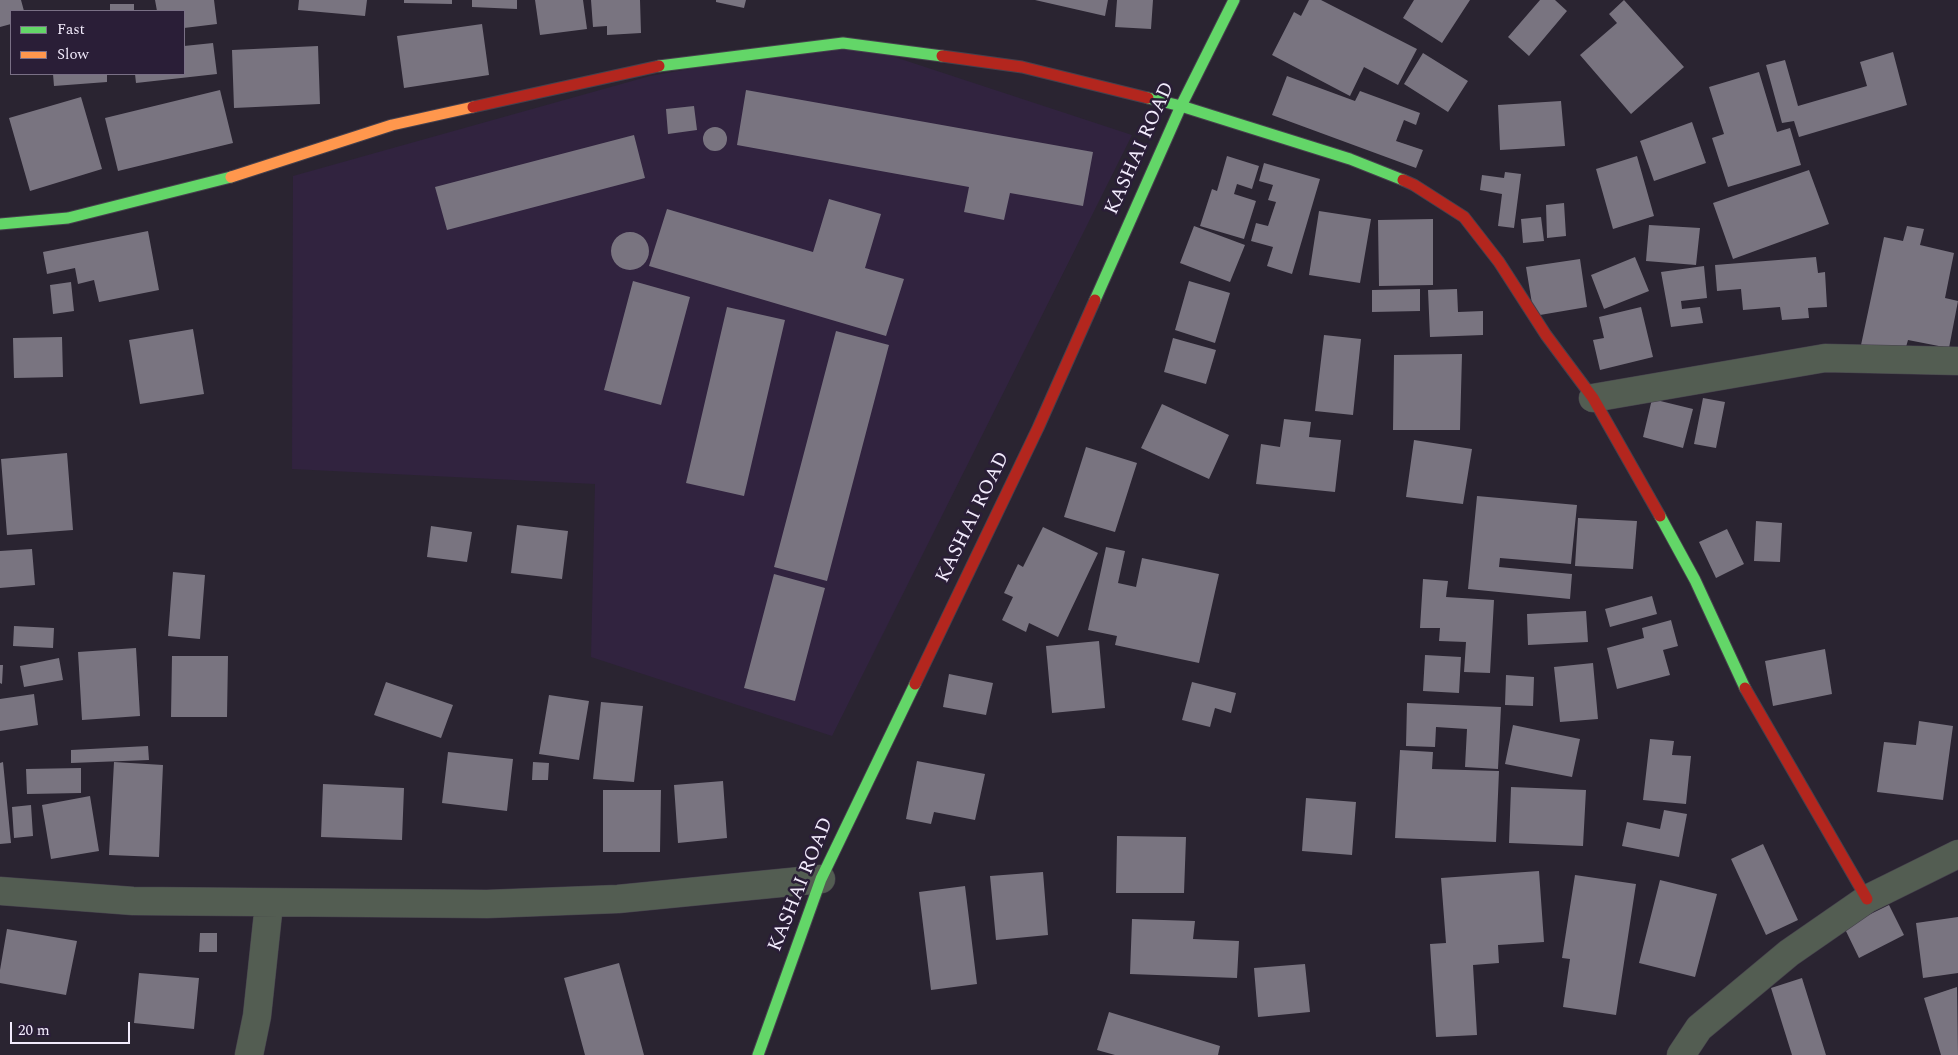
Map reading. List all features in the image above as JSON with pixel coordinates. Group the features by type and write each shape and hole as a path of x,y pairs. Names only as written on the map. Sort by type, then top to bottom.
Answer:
{"street":[{"name":"KASHAI ROAD","path":"758,1055 821,879 1038,428 1180,106 1234,0"},
{"path":"0,224 77,215 221,180 392,125 676,62 843,43 1022,67 1180,106 1350,159 1414,185 1464,217 1499,262 1546,335 1592,398 1695,580 1748,694 1867,899"},
{"path":"1592,398 1825,358 1958,361"},
{"path":"1681,1055 1699,1028 1789,953 1867,899 1958,854"},
{"path":"0,891 133,901 268,904 487,904 618,899 821,879"},
{"path":"249,1055 257,1016 268,904"}],"shaded area":[{"path":"846,41 1132,135 832,736 591,657 595,484 292,469 293,176 650,76"}],"building":[{"path":"0,0 21,0 24,10 10,10 10,24 0,27"},
{"path":"155,0 214,0 217,24 185,28 185,10 157,10"},
{"path":"299,0 367,0 365,16 298,10"},
{"path":"404,0 452,0 452,4 404,3"},
{"path":"472,0 517,0 517,9 472,7"},
{"path":"535,0 583,0 587,29 540,35"},
{"path":"591,0 640,0 641,33 607,35 607,26 593,27"},
{"path":"716,0 746,0 744,8 716,2"},
{"path":"1035,0 1108,0 1105,16"},
{"path":"1117,0 1153,0 1151,29 1115,27"},
{"path":"1309,0 1321,0 1417,49 1398,85 1364,67 1350,96 1272,55 1294,12 1301,16"},
{"path":"1414,0 1470,0 1442,43 1403,18"},
{"path":"1540,0 1555,0 1567,11 1529,56 1508,37"},
{"path":"1624,0 1684,67 1631,114 1580,55 1617,23 1609,14"},
{"path":"110,4 134,4 134,10 110,10"},
{"path":"482,24 489,75 404,88 397,36"},
{"path":"213,43 217,74 136,83 135,75 185,75 185,46"},
{"path":"318,46 320,104 234,108 232,50"},
{"path":"1893,52 1907,105 1799,137 1794,121 1782,123 1766,65 1785,60 1798,106 1867,86 1860,62"},
{"path":"1423,53 1468,81 1448,112 1404,84"},
{"path":"1759,72 1777,132 1790,128 1801,165 1728,187 1712,138 1724,134 1709,87"},
{"path":"53,75 107,75 107,82 54,86"},
{"path":"1287,76 1355,101 1360,91 1420,113 1416,125 1404,120 1396,141 1423,150 1416,168 1272,115"},
{"path":"220,90 233,143 118,171 105,118"},
{"path":"746,90 1093,152 1083,206 1010,193 1004,220 964,212 969,187 737,145"},
{"path":"81,97 102,169 30,191 9,118"},
{"path":"1561,101 1565,146 1500,150 1498,105"},
{"path":"694,106 697,130 668,134 666,109"},
{"path":"1692,122 1706,163 1654,181 1640,141"},
{"path":"715,127 720,128 726,134 726,144 720,150 715,151 710,150 704,144 703,139 704,134 710,128"},
{"path":"634,135 645,178 447,230 435,187"},
{"path":"1227,156 1259,166 1252,189 1237,184 1234,194 1256,201 1244,239 1200,226 1212,189 1217,191"},
{"path":"1637,156 1654,216 1613,229 1596,169"},
{"path":"1264,163 1320,179 1292,274 1267,266 1273,247 1251,241 1256,223 1268,226 1276,202 1268,200 1273,185 1259,181"},
{"path":"1809,170 1829,224 1733,259 1713,203"},
{"path":"1505,172 1521,174 1514,228 1498,226 1502,194 1480,190 1482,175 1504,178"},
{"path":"829,199 881,214 865,268 904,279 886,336 649,266 667,209 813,252"},
{"path":"1564,203 1566,236 1547,238 1546,205"},
{"path":"1319,211 1371,219 1360,283 1309,275"},
{"path":"1541,217 1544,241 1523,243 1521,219"},
{"path":"1433,219 1433,285 1379,286 1378,220"},
{"path":"1649,225 1700,228 1696,265 1646,261"},
{"path":"1194,226 1245,245 1230,282 1180,263"},
{"path":"1907,226 1924,229 1920,245 1954,253 1945,298 1958,301 1949,348 1908,340 1904,354 1861,345 1884,237 1903,241"},
{"path":"148,231 159,290 99,302 94,280 78,284 75,268 47,274 43,252"},
{"path":"630,232 643,238 649,251 643,264 630,270 617,264 611,251 617,238"},
{"path":"1635,257 1649,291 1604,309 1591,275"},
{"path":"1816,257 1818,273 1825,272 1827,307 1808,308 1809,318 1782,320 1780,307 1743,310 1741,289 1717,291 1715,265"},
{"path":"1580,259 1587,307 1534,316 1526,267"},
{"path":"1704,266 1707,298 1681,301 1682,309 1700,307 1703,323 1671,327 1661,272"},
{"path":"633,281 690,297 661,405 604,390"},
{"path":"1189,281 1230,293 1215,343 1175,330"},
{"path":"71,282 74,311 53,314 50,285"},
{"path":"1420,289 1420,311 1372,312 1372,290"},
{"path":"1457,289 1458,312 1483,311 1483,335 1430,337 1428,290"},
{"path":"727,307 785,320 744,496 686,483"},
{"path":"1641,307 1653,357 1600,370 1593,340 1604,338 1599,317"},
{"path":"193,329 204,394 140,404 129,340"},
{"path":"836,331 889,345 827,581 774,567"},
{"path":"1324,335 1361,339 1353,415 1315,411"},
{"path":"62,337 63,377 14,378 13,338"},
{"path":"1173,338 1216,350 1206,384 1164,372"},
{"path":"1462,354 1460,430 1393,430 1394,355"},
{"path":"1703,398 1725,402 1716,448 1694,444"},
{"path":"1652,399 1693,409 1683,448 1643,437"},
{"path":"1162,404 1229,435 1209,479 1141,448"},
{"path":"1284,419 1311,422 1309,437 1341,440 1335,492 1256,484 1261,444 1280,447"},
{"path":"1414,440 1472,449 1463,504 1406,497"},
{"path":"1086,447 1137,463 1115,532 1064,517"},
{"path":"67,453 73,530 7,535 1,459"},
{"path":"1477,496 1577,505 1571,564 1500,558 1499,567 1572,574 1570,599 1468,589"},
{"path":"1578,518 1637,521 1633,569 1575,566"},
{"path":"1756,521 1782,523 1780,562 1754,561"},
{"path":"517,525 568,531 562,579 511,573"},
{"path":"431,526 472,532 467,562 427,557"},
{"path":"1043,527 1098,553 1058,637 1029,623 1026,632 1002,620 1013,597 1004,593 1018,564 1023,567"},
{"path":"1727,529 1744,564 1716,578 1699,542"},
{"path":"1106,547 1125,551 1118,583 1136,587 1142,558 1219,574 1199,663 1115,645 1117,636 1088,630"},
{"path":"32,549 35,585 0,588 0,551"},
{"path":"173,572 205,575 200,639 168,636"},
{"path":"774,574 825,588 795,701 744,688"},
{"path":"1423,579 1448,581 1446,597 1494,600 1490,673 1464,672 1466,642 1439,641 1440,628 1420,628"},
{"path":"1652,596 1657,614 1610,627 1605,609"},
{"path":"1586,611 1588,642 1528,645 1527,614"},
{"path":"1671,620 1678,646 1663,650 1670,675 1617,689 1607,648 1644,638 1642,628"},
{"path":"14,626 54,628 53,648 13,646"},
{"path":"1099,641 1105,708 1052,713 1046,646"},
{"path":"136,648 140,716 82,720 78,652"},
{"path":"1825,649 1832,694 1773,706 1765,661"},
{"path":"1425,655 1461,657 1459,693 1423,691"},
{"path":"172,656 228,656 227,717 171,717"},
{"path":"59,658 63,680 24,687 20,666"},
{"path":"1593,663 1598,719 1560,722 1554,667"},
{"path":"0,665 3,665 2,684 0,683"},
{"path":"949,674 993,683 986,715 943,707"},
{"path":"1506,675 1534,677 1533,706 1505,705"},
{"path":"386,682 453,705 441,738 374,715"},
{"path":"1192,682 1236,693 1231,713 1215,708 1210,727 1182,720"},
{"path":"34,694 38,725 0,731 0,699"},
{"path":"549,695 589,701 579,760 539,754"},
{"path":"601,702 643,706 634,782 593,779"},
{"path":"1407,703 1501,707 1498,769 1465,767 1467,729 1436,727 1435,747 1406,746"},
{"path":"1919,721 1953,726 1943,800 1877,792 1884,742 1916,745"},
{"path":"1513,725 1580,739 1572,777 1505,764"},
{"path":"1650,739 1674,741 1672,755 1691,756 1686,804 1643,800"},
{"path":"148,746 149,760 71,763 71,750"},
{"path":"1400,750 1433,752 1432,769 1499,771 1496,842 1395,838"},
{"path":"448,752 513,759 507,811 442,803"},
{"path":"917,761 985,774 975,820 934,812 931,824 906,819"},
{"path":"3,762 11,843 0,844 0,763"},
{"path":"114,762 163,765 159,857 109,855"},
{"path":"533,762 549,763 548,780 532,780"},
{"path":"81,768 81,793 27,794 26,769"},
{"path":"723,781 727,838 678,843 674,785"},
{"path":"323,784 404,788 402,840 321,837"},
{"path":"1511,787 1586,790 1583,846 1509,843"},
{"path":"603,790 661,790 660,852 603,852"},
{"path":"90,796 99,851 51,859 42,805"},
{"path":"1306,798 1356,802 1352,855 1302,851"},
{"path":"31,805 33,836 14,838 12,807"},
{"path":"1664,810 1687,814 1679,857 1622,846 1627,822 1660,829"},
{"path":"1117,836 1186,837 1184,893 1116,893"},
{"path":"1763,844 1798,920 1766,935 1731,859"},
{"path":"1539,871 1544,942 1498,945 1499,963 1473,965 1477,1035 1436,1037 1430,944 1446,943 1441,878"},
{"path":"1043,872 1048,935 996,940 990,876"},
{"path":"1575,875 1636,884 1616,1015 1563,1007 1570,959 1562,958"},
{"path":"1660,880 1717,894 1695,977 1639,963"},
{"path":"965,886 977,984 931,990 919,892"},
{"path":"1889,905 1904,935 1859,958 1844,927"},
{"path":"1958,917 1958,973 1923,978 1916,923"},
{"path":"1132,919 1195,921 1193,939 1239,941 1237,978 1130,974"},
{"path":"7,929 77,941 66,995 0,983 0,970"},
{"path":"200,933 217,933 217,952 199,952"},
{"path":"619,963 644,1055 585,1055 564,978"},
{"path":"1305,964 1310,1012 1258,1017 1254,968"},
{"path":"139,973 199,978 194,1029 134,1023"},
{"path":"1802,978 1826,1055 1792,1055 1771,988"},
{"path":"1957,987 1958,1055 1941,1055 1924,998"},
{"path":"1109,1012 1220,1046 1218,1055 1115,1055 1097,1050"}],"traffic: fast":[{"path":"1095,300 1181,106 1234,0"},
{"path":"659,66 843,43 942,56"},
{"path":"1148,98 1181,106 1350,159 1403,180"},
{"path":"0,224 68,218 231,177"},
{"path":"1660,516 1695,580 1745,688"},
{"path":"758,1055 821,879 915,684"}],"traffic: slow":[{"path":"231,177 392,125 473,107"}],"traffic: jam":[{"path":"942,56 1022,67 1148,98"},
{"path":"473,107 659,66"},
{"path":"1403,180 1464,217 1499,262 1546,335 1593,398 1660,516"},
{"path":"915,684 1038,428 1095,300"},
{"path":"1745,688 1867,899"}]}
